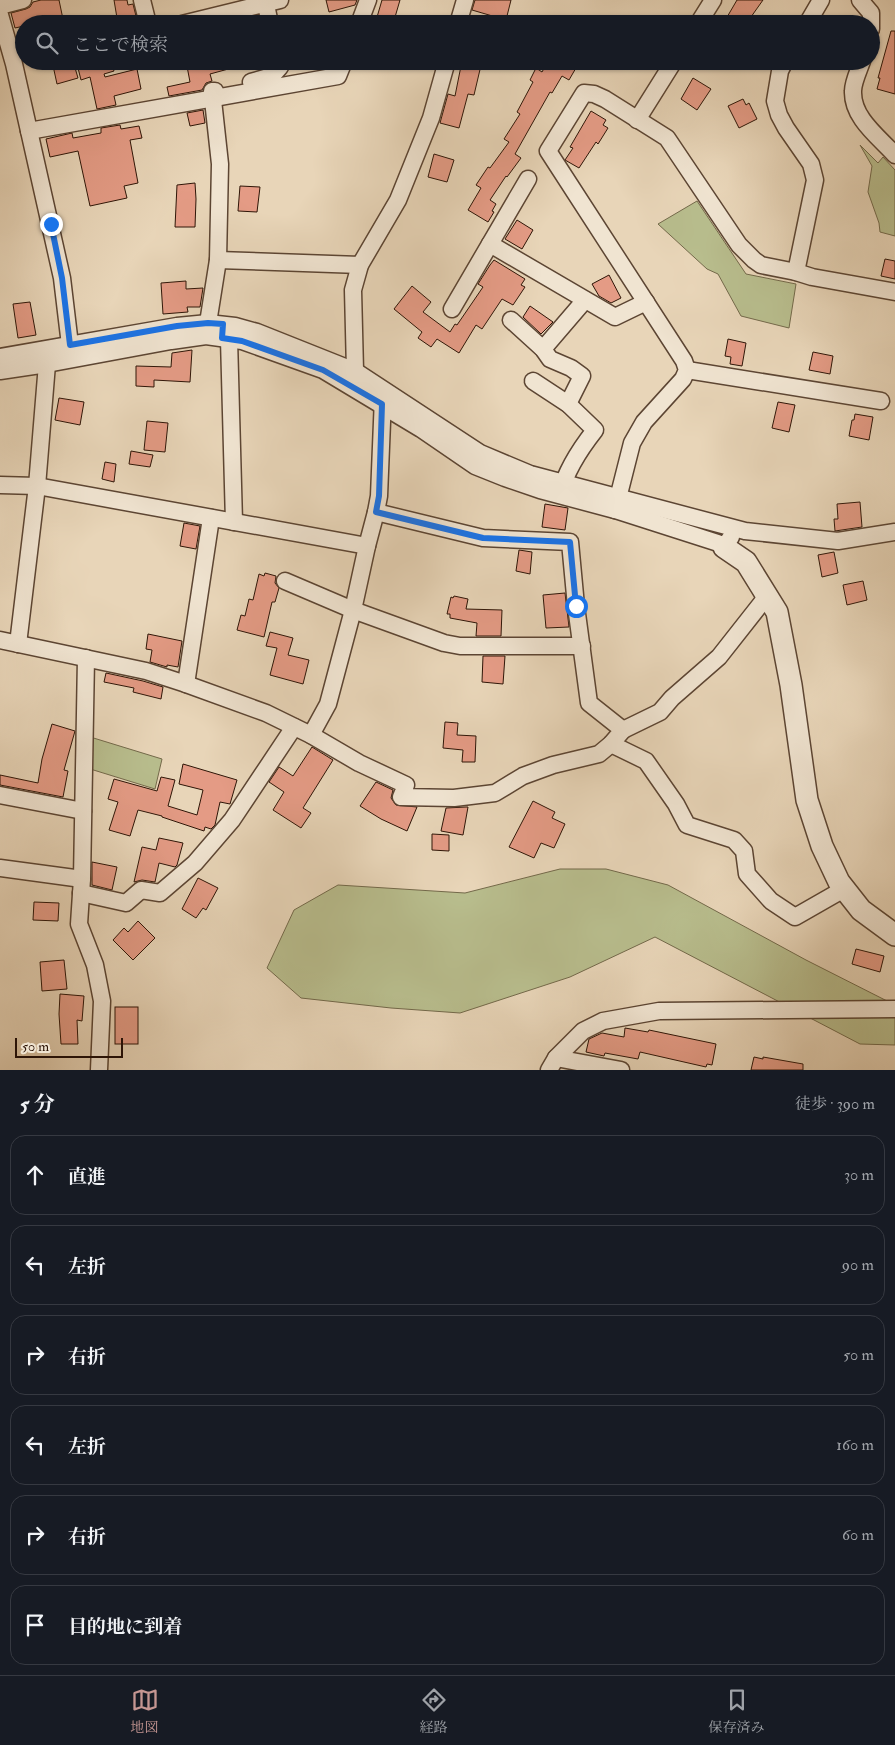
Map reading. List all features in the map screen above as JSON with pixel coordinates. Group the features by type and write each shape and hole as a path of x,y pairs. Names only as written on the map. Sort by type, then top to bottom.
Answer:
{"street":[{"path":"0,6 23,0"},
{"path":"142,0 146,15"},
{"path":"362,15 368,0"},
{"path":"461,15 465,0"},
{"path":"704,15 713,0"},
{"path":"812,15 821,0"},
{"path":"860,0 871,15"},
{"path":"216,15 270,1 270,15"},
{"path":"0,15 15,51"},
{"path":"18,644 37,486 58,354 62,278 30,131 21,70"},
{"path":"234,522 218,260 220,164 212,91 272,76 277,70"},
{"path":"30,131 338,76 340,70"},
{"path":"352,378 353,290 360,265 398,200 431,118 444,70"},
{"path":"637,120 668,70"},
{"path":"780,70 776,101 779,115 811,164 815,180 796,272"},
{"path":"859,70 853,91 855,105 862,119 888,138 895,154"},
{"path":"617,503 632,443 644,422 683,379 687,370 684,361 548,151 584,93 594,94 606,99 667,138 739,245 761,265 812,277 895,292"},
{"path":"452,308 528,179"},
{"path":"490,244 616,317 646,302"},
{"path":"218,260 360,265"},
{"path":"543,349 585,300"},
{"path":"511,320 543,349 550,359 571,368 582,376 568,404"},
{"path":"0,357 58,354 171,341 206,336 221,331 242,341 323,370 352,378 383,397 475,466 505,478 738,528 838,541 895,532"},
{"path":"0,371 58,354"},
{"path":"687,370 881,402"},
{"path":"533,381 568,404 595,430 579,452 562,489"},
{"path":"312,734 328,704 376,512 379,496 383,397"},
{"path":"0,485 37,486 367,546"},
{"path":"617,503 718,543 746,562 777,612 791,684 807,800 822,846 839,882 861,910 895,935"},
{"path":"376,512 483,538 570,542 576,606 589,703 624,730"},
{"path":"186,684 212,518"},
{"path":"724,547 738,528"},
{"path":"285,581 353,610 444,643 460,646 582,646"},
{"path":"0,640 146,671 186,684 266,713 294,728 312,734 359,763 406,785 401,797 454,798 495,793 523,776 553,765 599,754 624,730 660,712 672,698 718,657 767,596"},
{"path":"86,658 79,924 95,965 102,1001 99,1070"},
{"path":"0,868 81,886 126,903 141,890 160,893 195,863 232,820 294,728"},
{"path":"611,744 646,761 676,804 687,825 734,840 744,851 747,874 771,901 795,917 844,889"},
{"path":"0,795 83,811"},
{"path":"553,1064 583,1031 603,1021 659,1011 895,1009"},
{"path":"553,1064 622,1070"}],"green space":[{"path":"860,145 878,163 883,157 895,170 895,236 880,232 879,223 868,192 872,166"},
{"path":"697,201 746,274 796,284 789,328 741,316 718,274 707,269 658,224"},
{"path":"87,736 162,759 155,789 87,768"},
{"path":"560,869 606,869 668,885 806,960 895,1005 895,1045 860,1044 655,937 570,977 460,1013 391,1008 301,998 267,968 294,910 338,885 465,893"}],"building":[{"path":"59,0 62,15 15,15 15,28 11,13 30,7 33,2"},
{"path":"114,0 127,0 128,5 133,4 136,15 116,15"},
{"path":"326,0 357,0 355,5 329,12"},
{"path":"382,0 400,0 396,15 378,15"},
{"path":"475,0 511,0 507,15 489,15 472,10"},
{"path":"737,0 763,0 752,15 728,15"},
{"path":"891,31 895,31 895,94 877,89 880,78 878,78"},
{"path":"54,70 76,70 78,78 57,84"},
{"path":"78,70 114,70 104,74 105,77 137,70 141,89 114,96 116,105 97,109 90,77 81,80"},
{"path":"188,70 225,70 210,74 212,81 206,83 202,90 169,96 167,87 190,82"},
{"path":"460,70 480,70 474,95 468,94 459,128 440,123 448,94 455,96"},
{"path":"535,70 542,72 543,70 575,70 569,80 562,76 552,93 550,92 515,154 521,158 490,200 496,204 488,222 468,210 481,188 476,185 509,142 504,139 520,114 517,112 533,82 530,80"},
{"path":"693,78 711,89 697,110 681,99"},
{"path":"743,99 746,105 749,103 757,119 739,128 728,106"},
{"path":"203,110 205,123 190,126 187,113"},
{"path":"591,111 606,120 603,125 608,128 579,168 565,160 573,148 570,147"},
{"path":"120,125 121,129 139,126 142,138 130,140 138,183 124,186 127,198 90,206 78,151 50,157 46,139 72,133 73,138 101,133 101,128"},
{"path":"434,154 454,160 447,182 428,177"},
{"path":"195,183 195,227 175,227 177,185"},
{"path":"240,186 260,187 257,212 238,211"},
{"path":"517,220 533,230 522,249 505,239"},
{"path":"885,259 895,261 895,279 881,276"},
{"path":"494,260 525,279 521,285 525,287 513,305 502,299 482,329 476,325 459,353 437,339 431,347 418,338 422,332 394,309 412,286 431,302 423,312 450,332 455,324 457,325 483,287 478,284"},
{"path":"609,275 621,298 611,303 599,296 592,284"},
{"path":"186,281 186,289 203,288 200,307 187,307 188,312 163,314 161,283"},
{"path":"30,302 36,335 18,338 13,304"},
{"path":"530,306 553,322 541,334 523,317"},
{"path":"728,339 746,343 742,366 730,364 731,357 725,356"},
{"path":"192,350 190,382 154,380 154,387 136,386 136,366 171,367 172,353"},
{"path":"813,352 833,356 830,374 809,370"},
{"path":"59,398 84,402 80,425 55,420"},
{"path":"778,402 795,405 789,432 772,428"},
{"path":"855,414 873,417 869,440 849,436"},
{"path":"147,421 168,423 165,452 144,450"},
{"path":"131,451 153,455 150,467 129,464"},
{"path":"105,462 116,464 114,482 102,479"},
{"path":"860,502 862,527 835,531 834,519 838,519 837,504"},
{"path":"545,504 568,508 565,530 542,527"},
{"path":"184,523 200,526 196,549 180,546"},
{"path":"519,550 532,552 530,574 516,571"},
{"path":"834,552 838,573 822,577 818,555"},
{"path":"265,573 276,576 275,583 279,588 275,602 272,602 264,637 237,630 241,615 245,616 249,599 253,600 259,574 264,576"},
{"path":"863,581 867,600 847,605 843,585"},
{"path":"565,593 569,627 546,628 543,595"},
{"path":"454,596 468,599 466,609 502,610 501,636 476,636 477,623 450,618 450,614 447,614 451,597 453,598"},
{"path":"270,632 293,638 288,655 309,660 303,684 270,675 277,648 266,646"},
{"path":"148,634 182,641 178,667 167,665 167,667 150,662 152,650 146,649"},
{"path":"483,656 505,656 503,684 482,682"},
{"path":"106,673 163,687 161,699 133,692 134,688 104,682"},
{"path":"445,722 458,723 457,735 476,736 475,762 462,762 463,750 443,748"},
{"path":"52,724 75,731 64,770 68,771 63,797 0,785 0,775 38,783 42,759"},
{"path":"312,747 333,760 303,808 311,813 301,828 273,810 284,792 269,782 279,767 293,776"},
{"path":"183,764 237,780 230,804 220,802 215,825 211,829 205,827 204,831 162,816 138,810 130,836 109,830 118,802 108,799 114,779 157,791 161,777 175,780 168,806 197,815 203,790 179,784"},
{"path":"376,782 393,790 391,798 396,805 417,807 407,831 381,819 360,806"},
{"path":"533,801 555,812 552,818 565,824 554,848 541,843 534,858 509,847"},
{"path":"468,807 463,835 441,831 446,808"},
{"path":"432,834 449,835 449,851 432,850"},
{"path":"159,838 183,843 177,865 175,867 159,863 155,882 142,880 134,882 142,847 156,850"},
{"path":"92,862 117,867 112,890 92,885"},
{"path":"198,878 218,888 206,910 203,908 196,918 182,909"},
{"path":"34,902 59,903 58,921 33,920"},
{"path":"138,921 155,938 133,960 113,940 124,928 128,932"},
{"path":"856,949 884,956 880,972 852,964"},
{"path":"64,960 67,989 42,991 40,962"},
{"path":"60,994 84,996 82,1021 77,1020 78,1044 61,1044"},
{"path":"115,1007 138,1007 138,1044 115,1044"},
{"path":"625,1028 648,1032 649,1030 716,1044 712,1065 707,1064 706,1067 640,1052 638,1059 605,1053 604,1056 586,1052 589,1039 602,1033 624,1037"},
{"path":"754,1057 803,1064 803,1070 751,1070"}],"route":[{"path":"51,224 62,278 70,345 177,326 208,323 223,324 222,338 242,341 323,370 382,404 379,496 376,512 483,538 570,542 576,606"}]}
